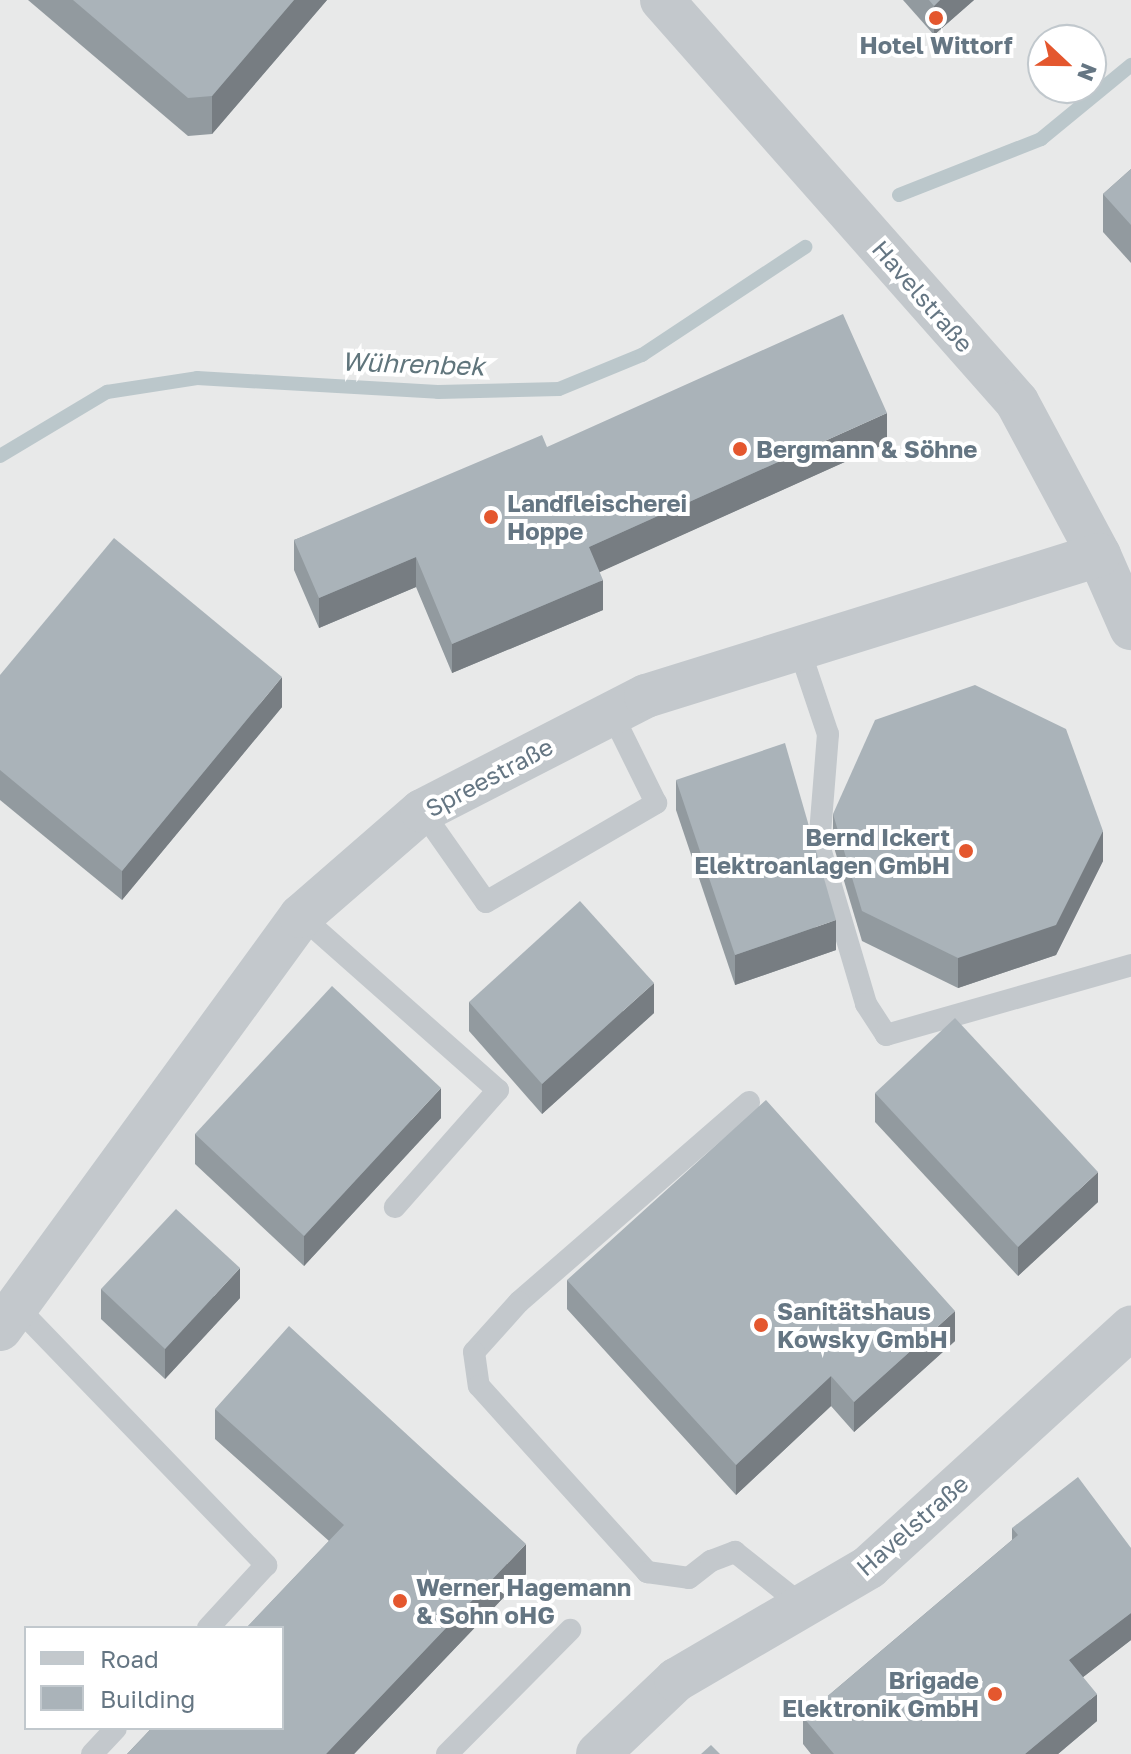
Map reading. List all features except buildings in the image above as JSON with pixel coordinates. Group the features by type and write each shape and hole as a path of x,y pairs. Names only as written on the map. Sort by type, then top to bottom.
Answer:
{"street":[{"name":"Havelstraße","path":"662,0 1017,402 1099,555 1131,628"},
{"name":"Spreestraße","path":"8,1318 301,916 422,811 646,696 1099,555"},
{"name":"Havelstraße","path":"598,1754 676,1680 869,1567 1131,1328"}],"lane":[{"path":"799,648 828,734 819,845 866,1004 886,1035 1131,965"},
{"path":"422,811 486,902 656,803 612,714"},
{"path":"301,916 498,1090 395,1207"},
{"path":"749,1102 519,1302 474,1352 479,1386 647,1572 689,1578 711,1561 735,1552 803,1606"},
{"path":"8,1318 266,1565 210,1626"},
{"path":"447,1754 570,1630"},
{"path":"92,1754 114,1730"}],"shaded area":[{"path":"0,0 1131,0 1131,1754 0,1754"}],"waterway":[{"name":"Wührenbek","path":"899,195 1041,139 1131,65"},
{"name":"Wührenbek","path":"0,456 107,392 197,378 438,392 559,389 642,355 805,247"}],"place":[{"name":"Hotel Wittorf","path":"936,18"},
{"name":"Bergmann & Söhne","path":"740,449"},
{"name":"Landfleischerei Hoppe","path":"491,517"},
{"name":"Bernd Ickert Elektroanlagen GmbH","path":"966,851"},
{"name":"Sanitätshaus Kowsky GmbH","path":"761,1325"},
{"name":"Werner Hagemann & Sohn oHG","path":"400,1601"},
{"name":"Brigade Elektronik GmbH","path":"995,1694"}]}
